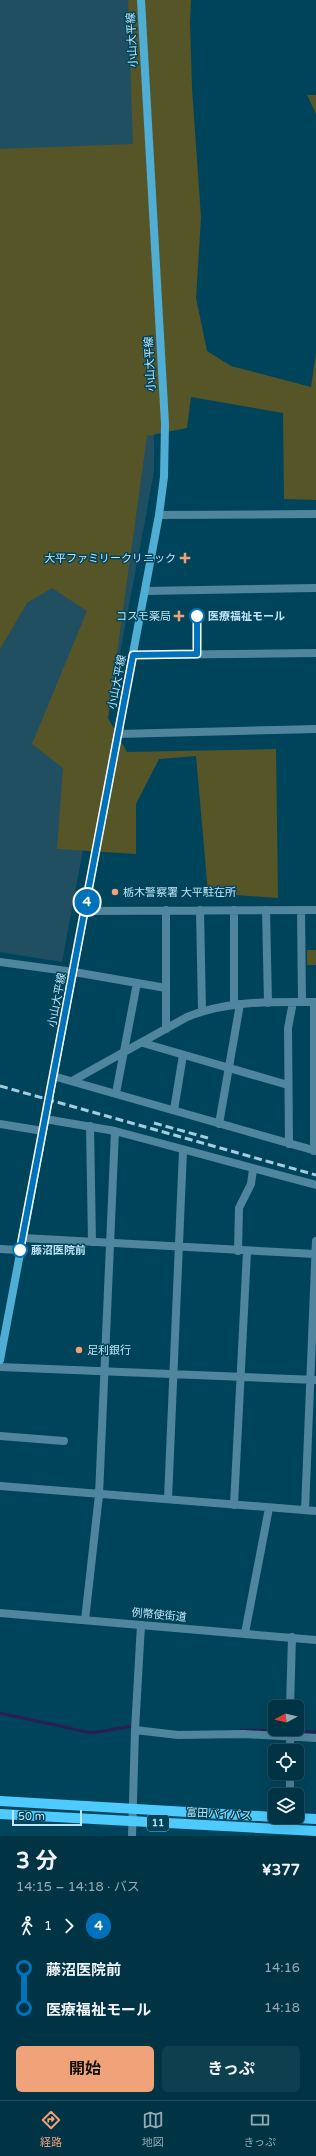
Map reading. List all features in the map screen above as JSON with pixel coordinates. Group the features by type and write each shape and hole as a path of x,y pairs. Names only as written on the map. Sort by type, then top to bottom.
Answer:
{"main road":[{"name":"小山大平線","path":"0,1360 145,592 164,478 165,424 141,0"},
{"name":"富田バイパス","path":"0,1801 268,1817"},
{"name":"富田バイパス","path":"0,1814 316,1832"},
{"name":"富田バイパス","path":"304,1818 316,1819"}],"street":[{"path":"159,515 316,514"},
{"path":"145,592 316,588"},
{"path":"133,655 316,653"},
{"path":"118,734 316,729"},
{"path":"166,910 166,1029"},
{"path":"200,910 202,1011"},
{"path":"218,1124 229,1069 237,1004 234,910"},
{"path":"266,910 268,1003"},
{"path":"301,910 302,1002"},
{"path":"85,911 316,910"},
{"path":"0,962 74,972 166,988"},
{"path":"116,1093 137,984"},
{"path":"289,1144 288,1028 293,1002"},
{"path":"53,1076 315,1151 315,1002 237,1004 202,1011 166,1029 72,1081"},
{"path":"142,1043 288,1085"},
{"path":"174,1110 183,1055"},
{"path":"45,1119 115,1131 183,1151 316,1185"},
{"path":"0,1124 43,1131"},
{"path":"90,1126 92,1242"},
{"path":"84,1620 99,1494 115,1131"},
{"path":"168,1499 183,1151"},
{"path":"238,1251 239,1208 251,1184 253,1169"},
{"path":"23,1238 247,1252 315,1254"},
{"path":"305,1510 313,1380 316,1241"},
{"path":"0,1249 20,1250"},
{"path":"234,1505 247,1252"},
{"path":"0,1367 313,1380"},
{"path":"0,1436 64,1441"},
{"path":"0,1486 316,1511"},
{"path":"245,1633 269,1508"},
{"name":"例幣使街道","path":"0,1613 316,1640"},
{"path":"132,1836 135,1730 141,1625"},
{"path":"290,1700 292,1637"},
{"path":"135,1730 178,1735 268,1733"},
{"path":"304,1735 316,1738"}],"shaded area":[{"path":"0,0 128,0 154,398 154,472 62,962 0,952"},
{"path":"128,0 191,0 190,23 192,88 201,218 196,298 207,351 231,366 311,387 316,353 316,500 284,499 283,413 191,397 187,428 147,436 108,718 127,752 276,749 278,898 208,893 196,756 159,759 136,804 136,854 57,849 63,768 32,744 87,611 52,588 27,603 0,649 0,149 133,144"},
{"path":"307,95 316,95 316,114"},
{"path":"307,950 316,950 316,965 307,965"}],"waterway":[{"path":"0,1713 91,1733 133,1726"},
{"path":"241,1730 316,1732"}],"railway":[{"path":"0,1086 316,1175"},
{"path":"154,1123 208,1138"}],"bus line":[{"name":"4","path":"20,1250 133,655 197,654 197,616"}],"place":[{"name":"大平ファミリークリニック","path":"185,558"},
{"name":"コスモ薬局","path":"179,616"},
{"name":"医療福祉モール","path":"197,616"},
{"name":"栃木警察署 大平駐在所","path":"115,892"},
{"name":"藤沼医院前","path":"20,1250"},
{"name":"足利銀行","path":"79,1350"}]}
